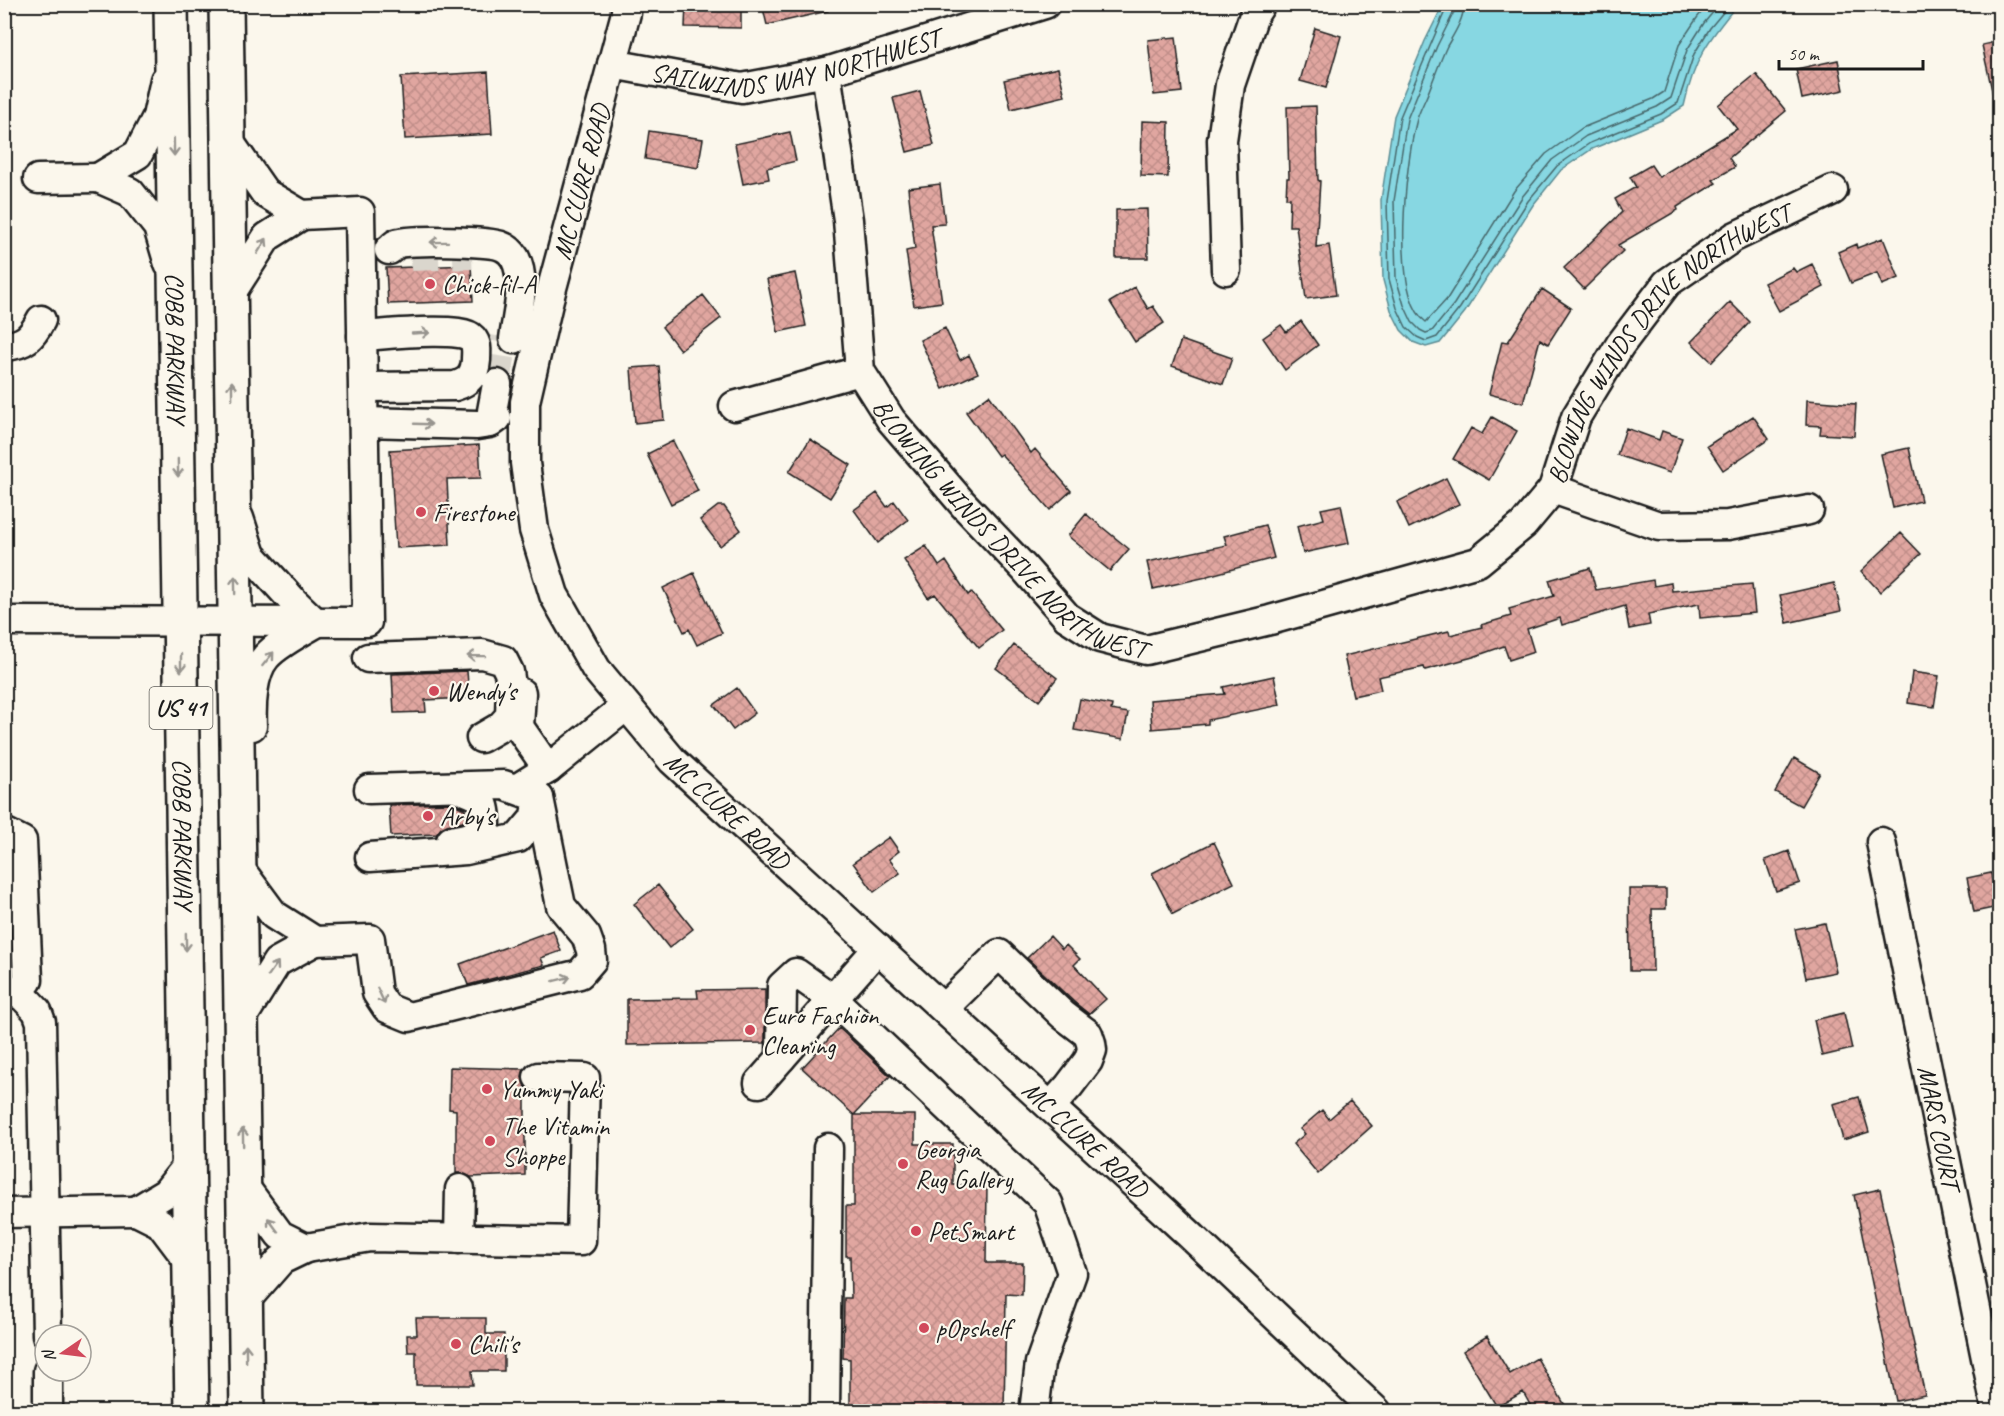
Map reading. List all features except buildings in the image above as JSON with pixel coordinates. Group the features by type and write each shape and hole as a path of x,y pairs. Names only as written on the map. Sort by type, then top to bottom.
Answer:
{"main road":[{"name":"COBB PARKWAY","path":"171,4 192,1412"},
{"name":"US 41","path":"226,4 247,1412"}],"street":[{"name":"MC CLURE ROAD","path":"626,4 549,299 525,402 525,463 534,530 554,595 596,669 672,760 1051,1106 1377,1412"},
{"name":"SAILWINDS WAY NORTHWEST","path":"612,64 742,88 826,72 1045,4"},
{"path":"1226,270 1222,140 1230,85 1250,8"},
{"path":"98,178 138,154 157,117 171,51"},
{"name":"BLOWING WINDS DRIVE NORTHWEST","path":"826,72 848,220 860,371 891,420 963,504 1067,617 1100,638 1146,650 1270,620 1478,562 1523,525 1552,489 1576,417 1620,345 1667,283 1734,237 1833,190"},
{"path":"228,140 265,193 302,215"},
{"path":"38,179 98,178 130,192 158,227 176,285"},
{"path":"230,295 267,237 302,215 360,212 387,252"},
{"path":"4,621 368,622 362,336 387,252 396,244 478,242 500,245 514,256 521,279 509,338 508,276 494,256 472,255"},
{"path":"4,346 15,345 32,337 41,320"},
{"path":"362,336 434,332 464,333 472,337 477,345 476,366 472,377 463,384 364,387"},
{"path":"734,406 860,371"},
{"path":"364,422 477,426 490,423 497,418 492,411 502,385"},
{"path":"1552,489 1659,526 1728,525 1809,510"},
{"path":"233,502 251,555 316,623"},
{"path":"239,828 255,822 253,688 265,658 297,633 316,623"},
{"path":"368,658 482,654 503,660 510,678 510,716 500,727 482,738"},
{"path":"523,668 519,727 548,769"},
{"path":"527,794 548,769 626,706"},
{"path":"369,789 504,785 527,794"},
{"path":"412,854 439,844 471,837 486,823 486,807 478,796 455,786"},
{"path":"370,857 466,850 518,838 534,819 527,794"},
{"path":"242,1018 277,962 315,941 370,939 377,993 387,1008 409,1017 580,975 592,960 591,950 586,936 561,906 558,888 527,794"},
{"path":"4,832 22,842 28,980 12,994 37,1011 41,1022 47,1323"},
{"name":"MARS COURT","path":"1881,842 1997,1412"},
{"path":"240,869 274,915 315,941"},
{"path":"759,1083 878,948"},
{"path":"944,1008 999,954 1063,1015 1088,1034 1092,1050 1088,1061 1051,1106"},
{"path":"781,1058 782,986 796,973 833,999 1048,1203 1072,1273 1040,1363 1034,1412"},
{"path":"246,1300 281,1260 306,1248 370,1236 581,1241 585,1078 537,1077"},
{"path":"825,1412 828,1148"},
{"path":"4,1213 136,1210 166,1193 189,1164"},
{"path":"244,1186 280,1235 306,1248"},
{"path":"459,1239 460,1189"},
{"path":"136,1210 160,1223 190,1264"},
{"path":"48,1383 48,1412"}],"water":[{"path":"1443,5 1737,5 1717,30 1697,63 1684,106 1664,119 1592,149 1561,170 1533,205 1465,312 1440,343 1426,347 1413,342 1401,330 1391,310 1383,280 1381,200 1394,116 1425,41"}],"tunnel":[{"path":"411,257 472,255"},
{"path":"497,384 504,337"}],"place":[{"name":"Chick-fil-A","path":"430,284"},
{"name":"Firestone","path":"421,512"},
{"name":"Wendy's","path":"434,691"},
{"name":"Arby's","path":"428,816"},
{"name":"Euro Fashion Cleaning","path":"750,1030"},
{"name":"Yummy Yaki","path":"487,1089"},
{"name":"The Vitamin Shoppe","path":"490,1141"},
{"name":"Georgia Rug Gallery","path":"903,1164"},
{"name":"PetSmart","path":"916,1231"},
{"name":"pOpshelf","path":"924,1328"},
{"name":"Chili's","path":"456,1344"}]}
